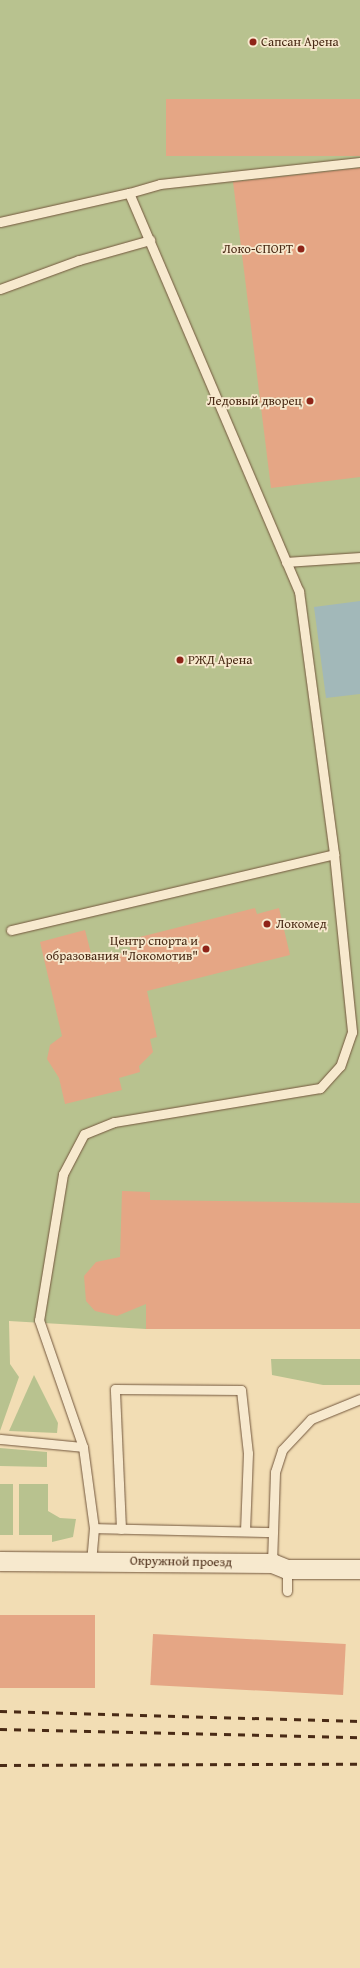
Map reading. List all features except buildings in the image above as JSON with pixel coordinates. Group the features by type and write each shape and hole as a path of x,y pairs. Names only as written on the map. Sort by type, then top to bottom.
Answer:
{"street":[{"name":"Окружной проезд","path":"0,1561 91,1560 360,1569"}],"lane":[{"path":"0,222 130,193 160,184 360,162"},
{"path":"91,1560 94,1528 84,1447 39,1320 63,1174 84,1134 114,1122 320,1088 340,1066 352,1032 334,854 299,591 130,193"},
{"path":"0,289 79,260 150,240"},
{"path":"286,562 360,557"},
{"path":"11,930 334,854"},
{"path":"121,1529 115,1389 241,1390 248,1453 245,1531"},
{"path":"287,1591 272,1532 275,1472 282,1450 311,1419 360,1399"},
{"path":"0,1440 84,1447"},
{"path":"94,1528 272,1532"}],"green space":[{"name":"РЖД Арена","path":"0,0 360,0 360,1329 146,1329 9,1321 10,1364 19,1377 0,1431"},
{"path":"271,1359 360,1359 360,1385 323,1385 272,1375"},
{"path":"34,1375 58,1423 57,1433 9,1431"},
{"path":"0,1448 47,1452 47,1467 0,1466"},
{"path":"0,1484 13,1484 13,1535 0,1535"},
{"path":"19,1484 48,1484 48,1511 60,1518 76,1519 73,1537 52,1542 52,1535 19,1535"}],"shaded area":[{"path":"360,601 360,694 326,698 314,607"}],"railway":[{"path":"0,1711 360,1721"},
{"path":"0,1729 360,1737"},
{"path":"0,1765 360,1764"}],"place":[{"name":"Сапсан Арена","path":"253,42"},
{"name":"Локо-СПОРТ","path":"301,249"},
{"name":"Ледовый дворец","path":"310,401"},
{"name":"РЖД Арена","path":"180,660"},
{"name":"Локомед","path":"267,924"},
{"name":"Центр спорта и образования \"Локомотив\"","path":"206,949"}]}
